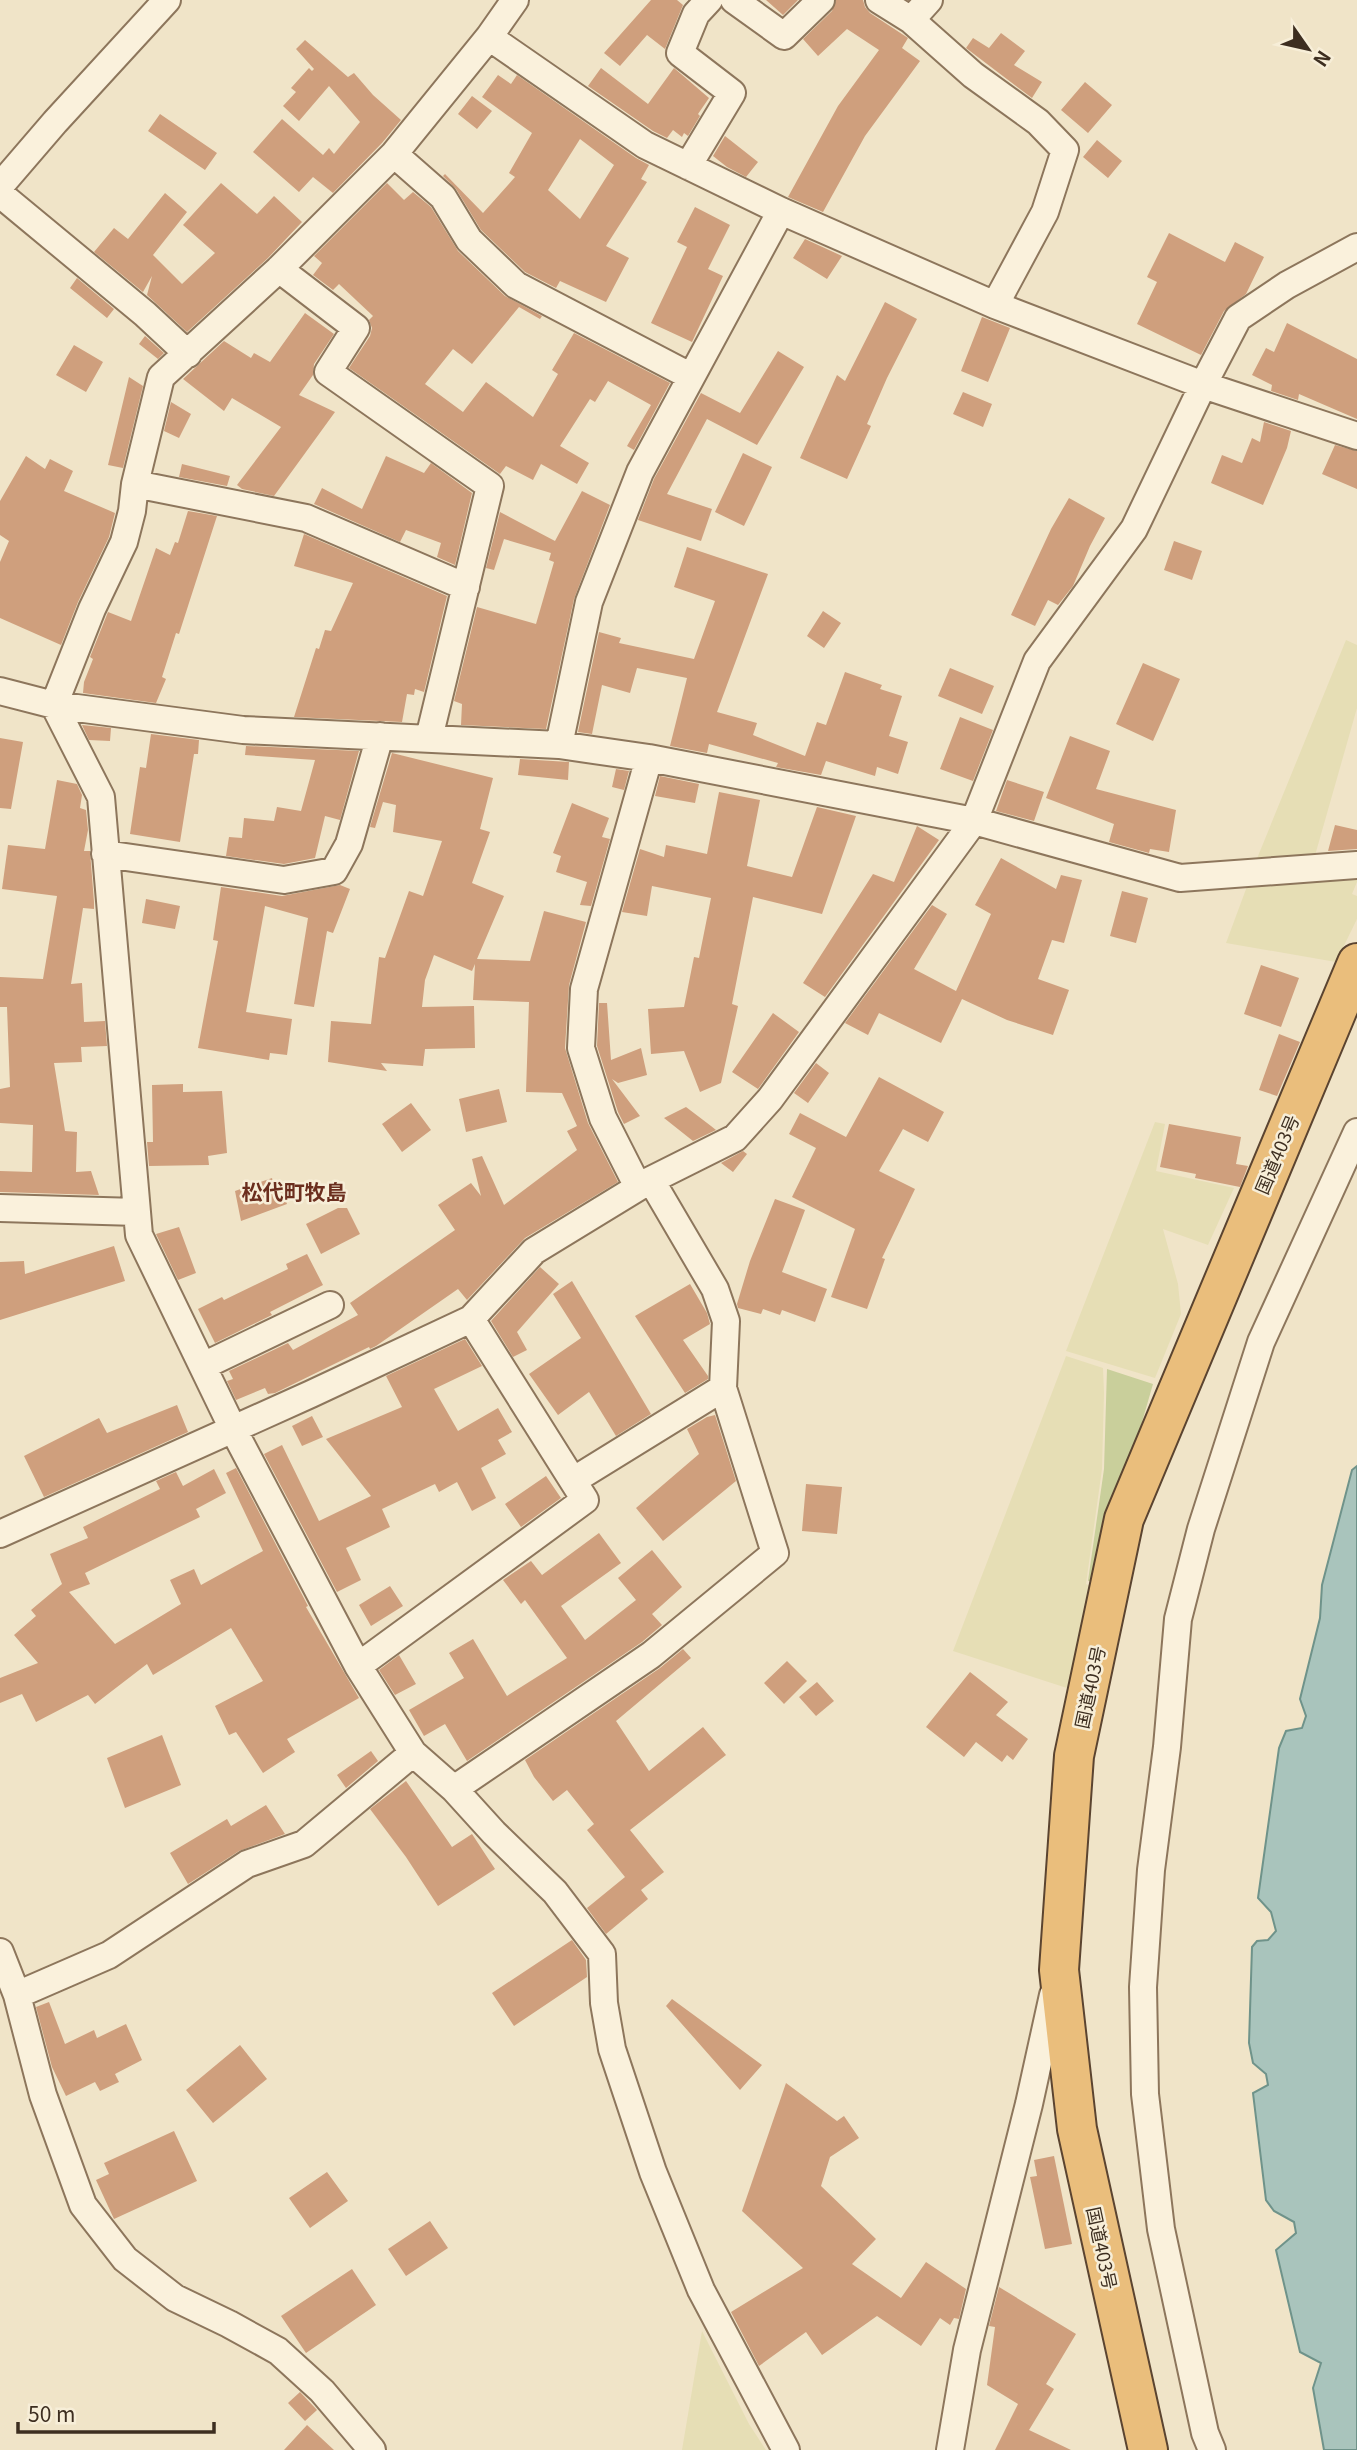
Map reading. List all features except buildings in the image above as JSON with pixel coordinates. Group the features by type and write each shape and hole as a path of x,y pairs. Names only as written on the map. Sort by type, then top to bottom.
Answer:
{"highway":[{"name":"国道403号","path":"1148,2450 1077,2129 1059,1970 1074,1756 1124,1519 1357,963"}],"street":[{"path":"0,186 167,0"},
{"path":"515,0 489,37 394,154 279,269 162,377 135,484 124,542 92,609 54,705 101,797 139,1235 233,1429 358,1666 413,1754 454,1789 494,1833 555,1892 602,1954 604,2003 612,2049 653,2172 701,2290 786,2450"},
{"path":"734,0 784,37 821,0"},
{"path":"879,0 911,20 973,75 1038,121 1065,150 1045,212 995,305"},
{"path":"911,20 929,0"},
{"path":"688,166 732,93 680,53 700,3"},
{"path":"489,37 645,145 780,211 995,305 1203,385 1357,436"},
{"path":"394,154 443,197 469,240 516,285 690,376"},
{"path":"0,194 145,314 188,354"},
{"path":"559,745 589,602 640,472 780,211"},
{"path":"0,1534 471,1318 534,1251 644,1184 735,1138 770,1099 974,821 1037,661 1134,529 1238,318 1287,285 1357,247"},
{"path":"279,269 356,328 328,372 490,486 429,738"},
{"path":"135,484 306,518 466,587"},
{"path":"0,691 54,705 243,730 559,745 649,758 974,821 1180,878 1357,865"},
{"path":"105,854 284,880 334,871 349,844 380,736"},
{"path":"454,1789 651,1655 775,1553 723,1388 726,1321 715,1289 603,1118 581,1048 584,989 649,758"},
{"path":"1212,2450 1205,2433 1161,2229 1145,2094 1143,1987 1150,1870 1167,1747 1178,1619 1201,1529 1261,1342 1357,1132"},
{"path":"0,1208 137,1212"},
{"path":"203,1366 330,1305"},
{"path":"358,1666 585,1500 471,1318"},
{"path":"574,1480 723,1388"},
{"path":"17,1995 109,1955 247,1864 304,1844 413,1754"},
{"path":"0,1952 17,1995 43,2095 83,2206 125,2259 175,2298 278,2351 322,2391 372,2450"},
{"path":"950,2450 967,2350 1029,2104 1059,1970"}],"shaded area":[{"path":"1346,640 1357,645 1357,708 1314,859 1256,861"},
{"path":"1357,872 1357,882 1352,894 1357,896 1357,919 1336,962 1226,943 1249,881"},
{"path":"1155,1122 1165,1124 1156,1171 1234,1188 1208,1245 1163,1229 1178,1284 1181,1314 1155,1378 1066,1351"},
{"path":"1066,1356 1103,1368 1104,1393 1102,1469 1086,1584 1092,1587 1070,1689 953,1651"},
{"path":"702,2331 749,2424 766,2450 682,2450"}],"green space":[{"path":"1107,1369 1153,1384 1096,1581 1088,1581 1104,1469"}],"water":[{"path":"1357,1466 1357,2450 1324,2450 1313,2388 1321,2363 1300,2352 1276,2250 1296,2233 1294,2222 1274,2211 1266,2200 1253,2093 1268,2085 1266,2074 1253,2063 1249,2043 1252,1947 1257,1941 1268,1940 1276,1931 1271,1912 1258,1898 1279,1748 1286,1731 1302,1728 1306,1716 1300,1699 1320,1618 1322,1585 1352,1470"}],"district":[{"name":"松代町牧島","path":"294,1191"}]}
